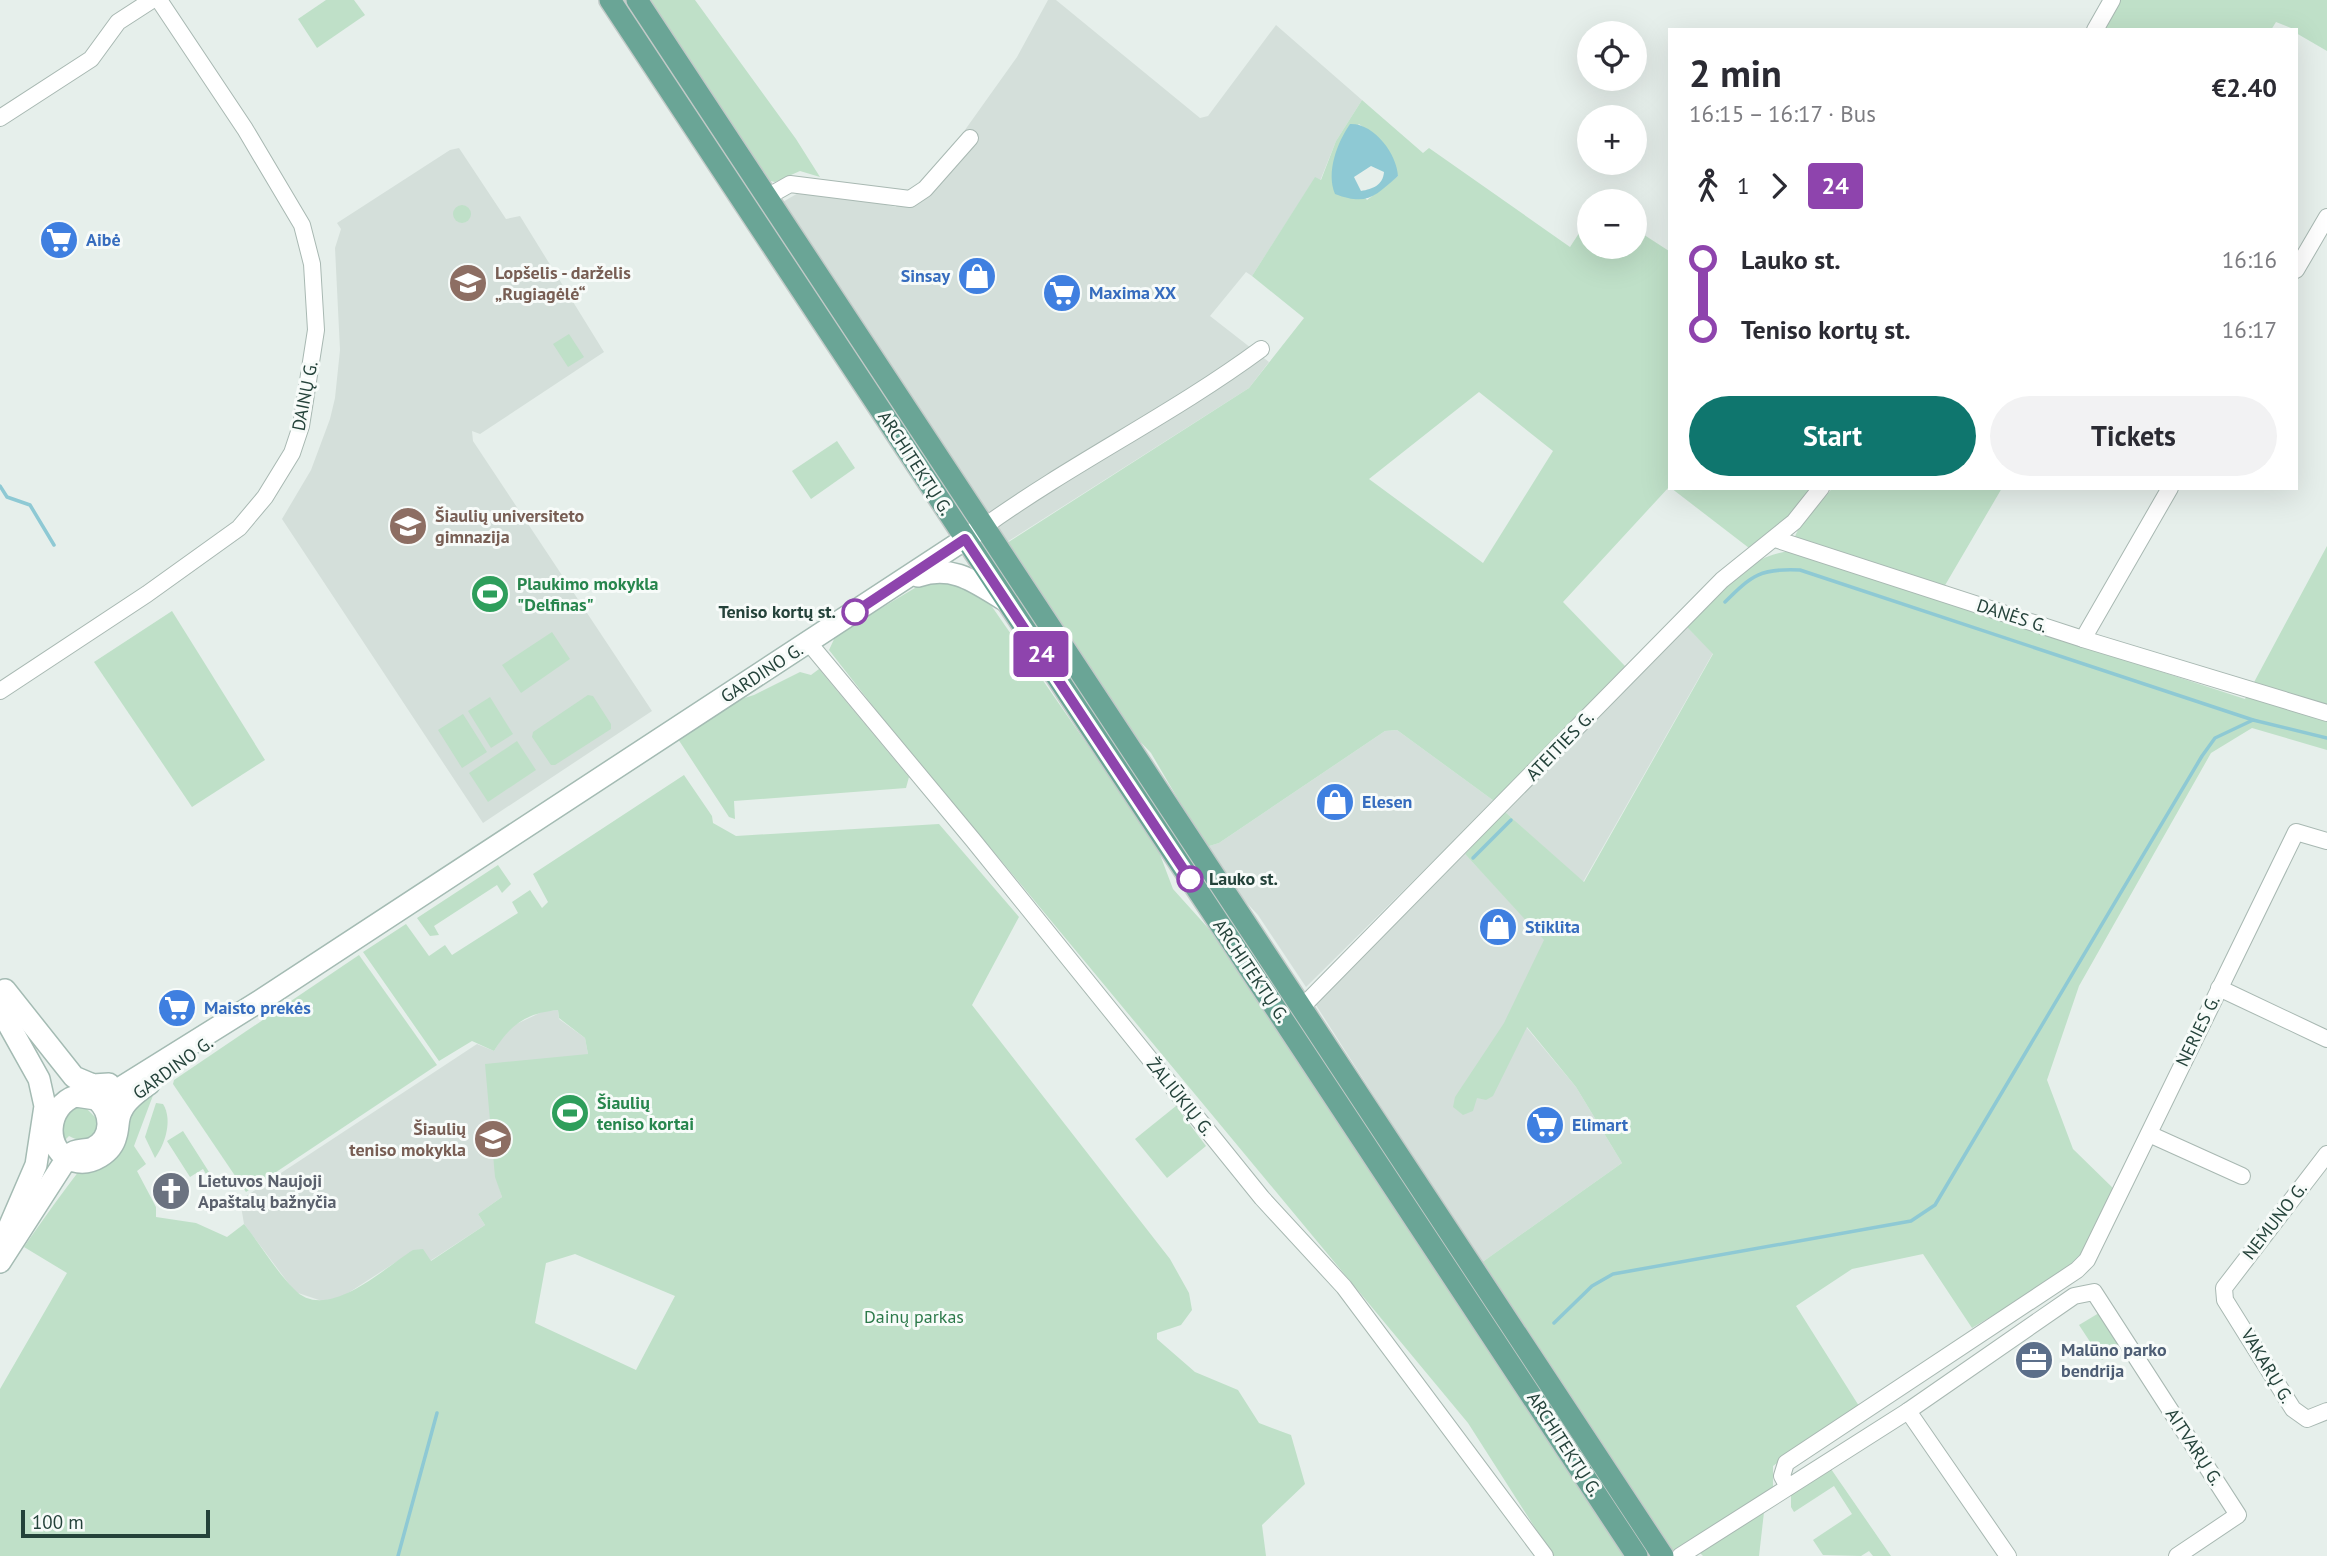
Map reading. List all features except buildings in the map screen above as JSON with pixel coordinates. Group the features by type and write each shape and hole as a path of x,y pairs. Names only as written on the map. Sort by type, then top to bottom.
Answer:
{"main road":[{"name":"ARCHITEKTŲ G.","path":"610,0 1285,1022 1553,1409 1663,1556"},
{"name":"ARCHITEKTŲ G.","path":"637,0 1302,1007 1553,1409 1637,1556"},
{"path":"738,194 762,189"},
{"name":"GARDINO G.","path":"78,1100 106,1097 263,999 985,526"},
{"path":"902,580 927,573 950,571 970,577 1006,601"},
{"path":"1,997 69,1073 87,1084 112,1083 169,1050 197,1038"},
{"path":"0,1268 69,1171 75,1160 75,1150 97,1145 105,1137 108,1125 107,1113 78,1100 1,997"},
{"path":"1,997 78,1100"},
{"path":"0,1248 36,1165 45,1107 38,1079 1,997"},
{"name":"GARDINO G.","path":"0,1262 75,1160 97,1158 113,1145 119,1115 128,1100 263,999"},
{"path":"1285,1022 1302,1007"},
{"path":"0,1248 49,1166 52,1124 78,1100"},
{"path":"53,1139 75,1160"}],"street":[{"path":"0,118 91,59 118,22 152,0"},
{"name":"DAINŲ G.","path":"0,691 147,594 239,528 265,497 286,464 301,426 316,330 312,264 302,225 251,139 159,0"},
{"path":"2096,28 2112,0"},
{"path":"762,189 790,184 910,199 925,189 970,138"},
{"path":"2298,267 2327,217"},
{"name":"GARDINO G.","path":"985,526 1016,504 1160,418 1261,349"},
{"name":"ATEITIES G.","path":"1302,1007 1714,588 1794,522 1819,490"},
{"path":"2083,639 2169,490"},
{"name":"DANĖS G.","path":"1775,539 2083,639 2327,713"},
{"name":"ŽALIŪKIŲ G.","path":"808,643 973,839 1262,1198 1344,1287 1545,1556"},
{"name":"NERIES G.","path":"1788,1487 1782,1476 1786,1463 2077,1270 2087,1260 2295,832 2327,841"},
{"path":"2219,988 2327,1039"},
{"path":"2149,1134 2242,1176"},
{"name":"NEMUNO G.","path":"2224,1288 2327,1154"},
{"name":"VAKARŲ G.","path":"2224,1288 2225,1300 2293,1409 2307,1419 2327,1411"},
{"name":"AITVARŲ G.","path":"1680,1556 1908,1410 2074,1296 2094,1292 2238,1515 2176,1556"},
{"path":"1908,1410 2008,1556"}],"shaded area":[{"path":"1048,0 1056,0 1200,118 1208,116 1276,25 1362,100 1336,141 1320,181 1315,178 1252,276 1246,272 1210,316 1269,362 1249,388 1007,542 781,203 800,192 826,192 896,207 900,195 925,186 1017,57"},
{"name":"Šiaulių universiteto gimnazija","path":"459,148 506,219 520,216 604,352 480,434 472,431 473,441 652,711 483,823 282,519 311,470 335,398 340,350 335,248 341,229 337,223 450,150"},
{"path":"1684,624 1713,653 1583,882 1504,811"},
{"path":"1397,730 1494,801 1306,987 1258,915 1230,885 1206,847 1219,843 1385,731"},
{"path":"1465,854 1520,913 1556,895 1526,1027 1576,1087 1622,1163 1481,1263 1314,1002"},
{"name":"Šiaulių teniso mokykla","path":"558,1010 559,1019 585,1038 588,1054 496,1177 502,1197 478,1214 485,1225 430,1261 413,1251 342,1297 322,1301 295,1292 244,1224 240,1200 477,1044 494,1051 508,1028 544,1011"}],"green space":[{"path":"326,0 354,0 365,15 317,48 298,19"},
{"path":"621,0 627,0 744,183 743,183"},
{"path":"648,0 695,0 796,139 820,177 800,171 775,182 766,180"},
{"path":"2120,0 2327,0 2327,51 2298,34 2298,28 2276,22 2272,28 2104,28"},
{"path":"1362,100 1423,153 1429,148 1570,247 1577,236 1577,259 1647,259 1647,237 1668,250 1668,488 1563,602 1625,666 1494,801 1397,730 1385,731 1219,843 1206,847 1151,753 1131,732 1007,543 1249,388 1304,318 1252,276 1315,177 1321,180 1336,141","holes":["1359,124 1381,141 1398,176 1367,200 1334,160 1341,143","1479,392 1553,451 1483,563 1369,479"]},
{"path":"751,193 964,513 963,514 750,195"},
{"path":"462,205 468,208 471,214 468,220 462,223 456,220 453,214 456,208"},
{"path":"569,334 584,357 568,367 553,344"},
{"path":"837,441 855,468 811,499 792,471"},
{"path":"1674,490 1812,490 1799,510 1749,548"},
{"path":"1830,490 2001,490 1944,587 1802,542 1795,537"},
{"path":"2327,546 2327,750 2252,728 2211,753 2079,986 2047,1080 2073,1149 2116,1191 2080,1257 2055,1278 1972,1328 1923,1254 1852,1269 1796,1306 1859,1406 1773,1466 1773,1490 1679,1551 1668,1549 1481,1263 1622,1163 1576,1087 1527,1027 1493,1096 1486,1100 1477,1098 1473,1111 1463,1115 1453,1107 1455,1097 1504,1023 1544,940 1465,854 1504,811 1584,882 1713,654 1684,624 1746,568 1776,554 1792,551 2245,699"},
{"path":"942,576 986,598 1156,844 1173,889 1209,929 1278,1029 1625,1556 1553,1556 1468,1423 829,650 836,635 930,579"},
{"path":"172,611 265,760 192,807 94,662"},
{"path":"552,632 570,659 521,693 502,665"},
{"path":"819,669 909,777 906,788 734,801 735,819 729,817 678,739 738,700 800,672 811,675"},
{"path":"588,695 593,696 611,724 611,729 551,765 532,737 533,732"},
{"path":"490,697 513,734 491,748 468,711"},
{"path":"463,714 487,752 462,768 438,730"},
{"path":"517,741 536,770 488,802 469,773"},
{"name":"Dainų parkas","path":"684,775 712,816 713,823 736,836 939,824 1019,917 972,1005 1170,1259 1189,1293 1192,1310 1181,1325 1157,1333 1157,1339 1195,1372 1238,1390 1259,1423 1291,1435 1305,1484 1262,1525 1266,1556 0,1556 0,1389 67,1273 24,1247 101,1144 155,1090 134,1146 146,1164 137,1171 156,1207 156,1217 196,1223 227,1237 244,1224 287,1282 307,1298 322,1300 338,1297 371,1279 413,1250 423,1249 431,1261 485,1225 478,1214 502,1197 495,1177 485,1064 588,1054 585,1038 559,1018 558,1010 537,1014 520,1022 506,1034 494,1051 472,1041 439,1061 363,952 406,924 429,956 445,945 452,955 518,913 512,902 530,890 542,908 548,902 533,874","holes":["575,1254 675,1296 636,1370 535,1323 546,1263"]},
{"path":"498,865 511,884 502,893 497,885 434,926 439,935 430,936 417,918"},
{"path":"359,955 437,1065 246,1192 173,1084 174,1080"},
{"path":"1301,1019 1548,1399 1547,1403 1296,1023"},
{"path":"156,1103 163,1104 168,1124 165,1139 155,1158 145,1137"},
{"path":"1176,1106 1206,1146 1167,1178 1135,1139"},
{"path":"85,1107 97,1119 96,1130 85,1139 69,1136 65,1140 63,1128 66,1117 73,1109"},
{"path":"183,1131 209,1172 206,1174 203,1169 190,1177 167,1141"},
{"path":"2099,1313 2121,1347 2102,1360 2079,1325"},
{"path":"1831,1469 1891,1556 1873,1556 1869,1551 1861,1556 1823,1555 1813,1540 1852,1514 1834,1486 1794,1512 1791,1507 1791,1494"},
{"path":"1764,1512 1759,1556 1703,1556 1700,1553"}],"water":[{"path":"1350,124 1359,125 1375,134 1389,150 1397,167 1398,176 1370,197 1355,199 1335,194 1332,167","holes":["1371,166 1384,172 1377,186 1361,191 1354,177"]}],"waterway":[{"path":"0,486 7,497 30,505 54,545"},
{"path":"1725,602 1758,575 1776,570 1800,570 2253,720 2327,738"},
{"path":"1554,1323 1592,1286 1613,1274 1911,1221 1935,1205 2202,756 2215,738 2253,720"},
{"path":"1473,858 1511,820"},
{"path":"398,1556 437,1413"}],"bus line":[{"name":"24","path":"855,612 965,539 1190,879"}],"place":[{"name":"Aibė","path":"59,240"},
{"name":"Sinsay","path":"977,276"},
{"name":"Lopšelis - darželis „Rugiagėlė“","path":"468,283"},
{"name":"Maxima XX","path":"1062,293"},
{"name":"Šiaulių universiteto gimnazija","path":"408,526"},
{"name":"Plaukimo mokykla \"Delfinas\"","path":"490,594"},
{"name":"Teniso kortų st.","path":"855,612"},
{"name":"Elesen","path":"1335,802"},
{"name":"Lauko st.","path":"1190,879"},
{"name":"Stiklita","path":"1498,927"},
{"name":"Maisto prekės","path":"177,1008"},
{"name":"Šiaulių teniso kortai","path":"570,1113"},
{"name":"Elimart","path":"1545,1125"},
{"name":"Šiaulių teniso mokykla","path":"493,1139"},
{"name":"Lietuvos Naujoji Apaštalų bažnyčia","path":"171,1191"},
{"name":"Malūno parko bendrija","path":"2034,1360"}]}
